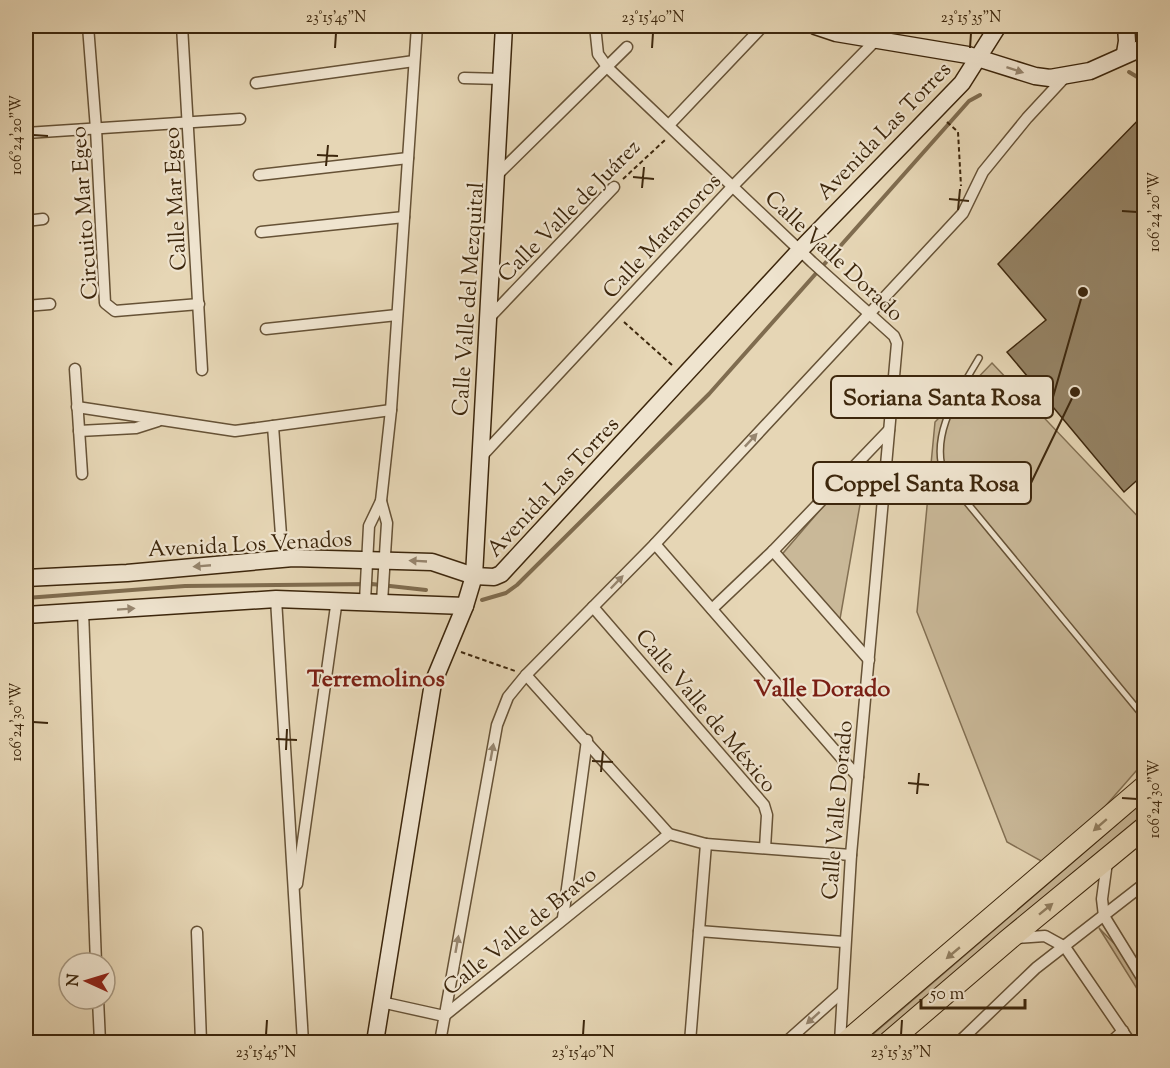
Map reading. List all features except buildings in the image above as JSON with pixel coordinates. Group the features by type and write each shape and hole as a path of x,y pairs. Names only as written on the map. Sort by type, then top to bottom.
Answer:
{"highway":[{"path":"846,1042 1137,794"},
{"path":"889,1042 1144,828"}],"street":[{"name":"Circuito Mar Egeo","path":"88,26 105,303 115,311 199,304"},
{"name":"Calle Mar Egeo","path":"182,26 202,370"},
{"path":"365,595 369,526 381,501 391,410 417,26"},
{"name":"Calle Valle del Mezquital","path":"474,576 504,26"},
{"name":"Calle Valle Dorado","path":"595,26 598,54 608,68 801,249 812,262 894,336 897,343 851,855 844,942 840,1042"},
{"path":"672,128 763,26"},
{"path":"815,26 876,40 980,57 1035,76 1065,77 1090,71 1125,53 1144,47"},
{"name":"Avenida Las Torres","path":"375,1042 433,683 465,606 474,576 494,577 501,574 801,249 962,83 998,26"},
{"path":"1125,53 1128,41 1126,26"},
{"name":"Calle Matamoros","path":"479,460 733,186 876,40"},
{"path":"497,175 627,47"},
{"path":"256,83 414,61"},
{"path":"440,1042 497,725 508,697 526,675 655,544 963,213 983,172 1027,118 1065,77"},
{"path":"464,78 502,79"},
{"path":"26,133 240,119"},
{"path":"259,175 408,158"},
{"name":"Calle Valle de Juárez","path":"489,318 614,187"},
{"path":"261,232 404,217"},
{"path":"26,221 43,219"},
{"path":"26,306 50,304"},
{"path":"266,328 397,315"},
{"path":"75,369 82,474"},
{"path":"77,407 230,431 391,410"},
{"path":"79,431 136,428 161,420"},
{"path":"273,426 281,534"},
{"path":"712,609 773,551 889,430"},
{"path":"381,501 387,522 383,597"},
{"path":"655,544 858,777"},
{"path":"773,551 869,660"},
{"name":"Avenida Los Venados","path":"26,578 127,573 268,560 385,567 432,562 474,576"},
{"path":"26,615 276,599 337,599 365,595 465,606"},
{"path":"276,599 303,1042"},
{"path":"294,908 337,599"},
{"name":"Calle Valle de México","path":"593,607 764,806 767,815 765,848"},
{"path":"83,611 96,951"},
{"path":"526,675 587,740 669,834 706,844 851,855"},
{"path":"563,918 587,740"},
{"name":"Calle Valle de Bravo","path":"381,1002 444,1016 476,993 563,918 669,834"},
{"path":"690,1042 706,844"},
{"path":"1107,859 1102,899 1104,916 1144,981"},
{"path":"959,1042 1036,968 1144,884"},
{"path":"699,931 844,942"},
{"path":"197,932 201,1042"},
{"path":"1008,940 1045,936 1065,947 1130,1042"},
{"path":"786,1042 841,993"},
{"path":"99,1011 100,1042"},
{"path":"1110,1042 1123,1031"}],"lane":[{"path":"979,358 948,414 941,457 945,476 1144,717"},
{"path":"1137,794 1144,777"}],"path":[{"path":"936,111 958,132 963,213"},
{"name":"Calle Valle de Juárez","path":"614,187 672,128"},
{"path":"616,314 685,377"},
{"path":"447,648 526,675"}],"shaded area":[{"path":"992,363 1144,523 1144,762 1052,867 1007,842 917,612 935,422"},
{"path":"869,453 840,619 778,559"},
{"path":"1144,801 1144,821 883,1042 864,1042"},
{"path":"1099,928 1144,974 1144,1000"}],"waterway":[{"path":"1129,72 1144,81"},
{"path":"482,600 506,593 517,585 709,394 969,101 980,95"},
{"path":"26,598 185,586 372,584 426,590"}],"place":[{"name":"Soriana Santa Rosa","path":"1083,292"},
{"name":"Coppel Santa Rosa","path":"1075,392"}],"district":[{"name":"Terremolinos","path":"376,678"},
{"name":"Valle Dorado","path":"822,688"}]}
